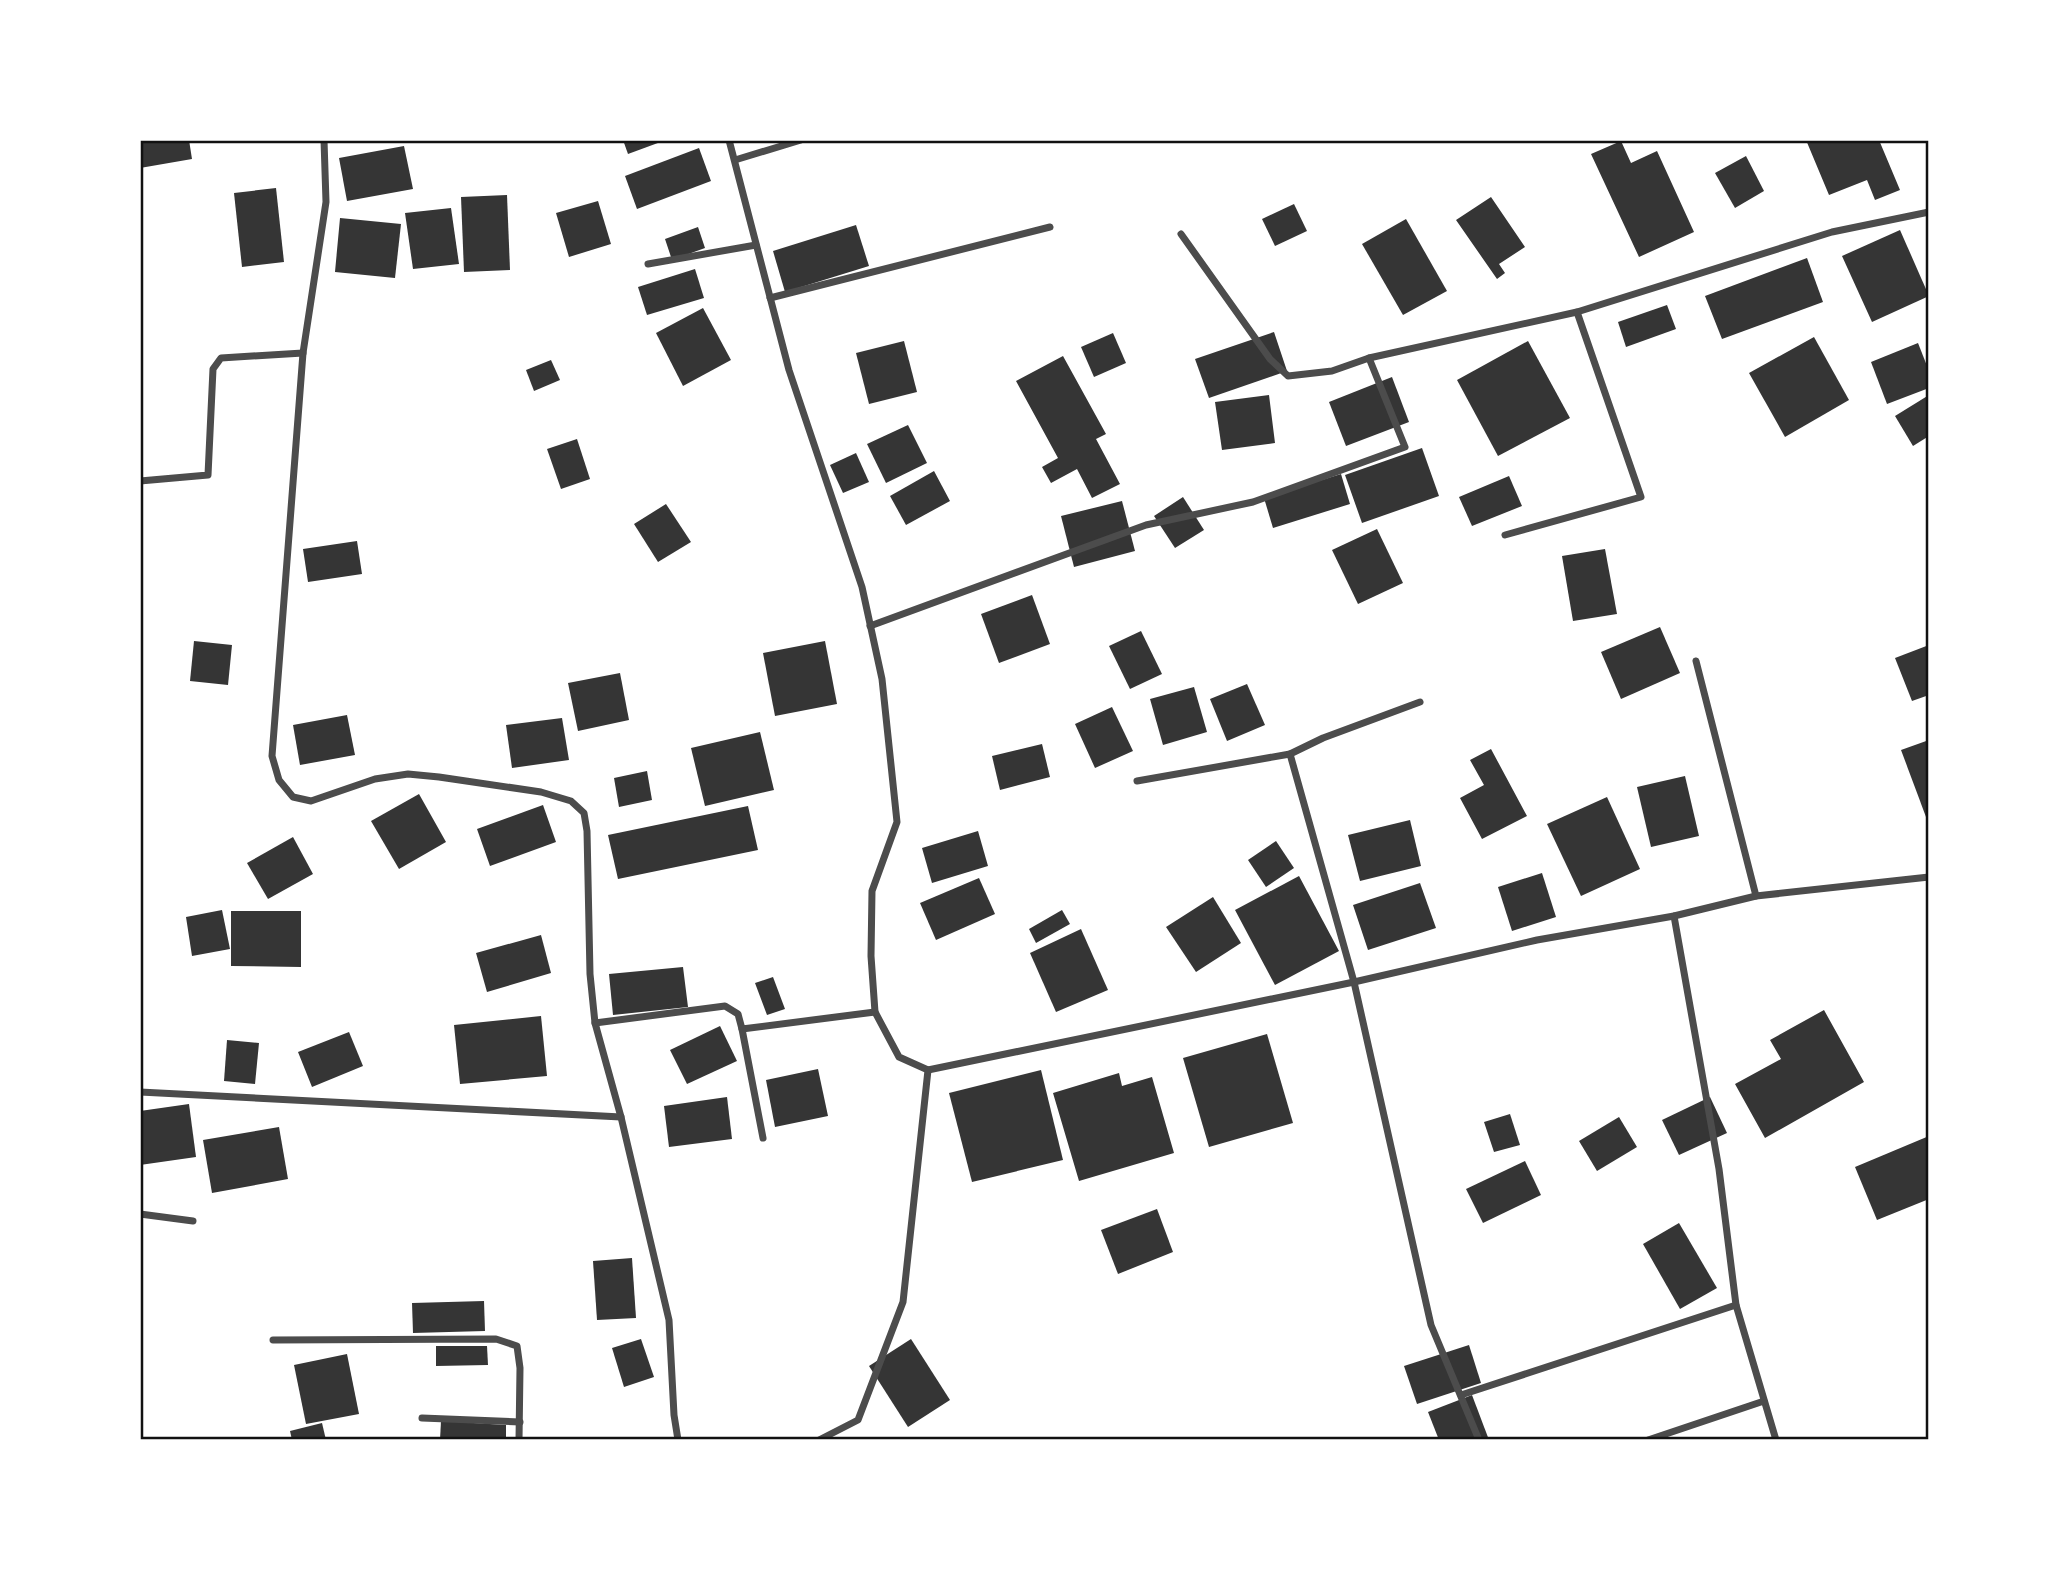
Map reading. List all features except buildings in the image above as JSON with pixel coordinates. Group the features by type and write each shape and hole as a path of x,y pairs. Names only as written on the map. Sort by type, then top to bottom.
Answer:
{"street":[{"path":"324,140 326,202 303,353 272,755 279,779 293,797 311,801 375,779 408,774 541,792 570,801 584,813 587,831 590,974 595,1023 621,1116 669,1320 674,1415 678,1440"},
{"path":"729,140 789,370 862,587 882,679 897,822 872,891 871,956 875,1012 899,1057 928,1070 1354,982 1537,940 1674,916 1756,896 1929,877"},
{"path":"735,160 801,140"},
{"path":"1181,234 1270,359 1288,376 1332,371 1368,358 1577,312 1832,232 1929,212"},
{"path":"771,298 1050,227"},
{"path":"648,264 757,245"},
{"path":"1505,535 1641,497 1577,312"},
{"path":"140,481 208,475 213,369 221,358 303,353"},
{"path":"870,626 1146,525 1253,502 1405,447 1368,358"},
{"path":"1696,661 1756,896"},
{"path":"1136,781 1290,754 1323,738 1420,702"},
{"path":"1290,754 1354,982 1432,1325 1479,1440"},
{"path":"1674,916 1719,1169 1736,1305 1776,1440"},
{"path":"595,1023 725,1006 738,1014 763,1138"},
{"path":"741,1029 875,1012"},
{"path":"819,1440 859,1420 903,1302 928,1070"},
{"path":"140,1092 621,1116"},
{"path":"140,1214 192,1221"},
{"path":"1461,1395 1736,1305"},
{"path":"273,1340 496,1339 517,1346 520,1368 519,1440"},
{"path":"1648,1440 1764,1401"},
{"path":"422,1418 520,1422"}]}
